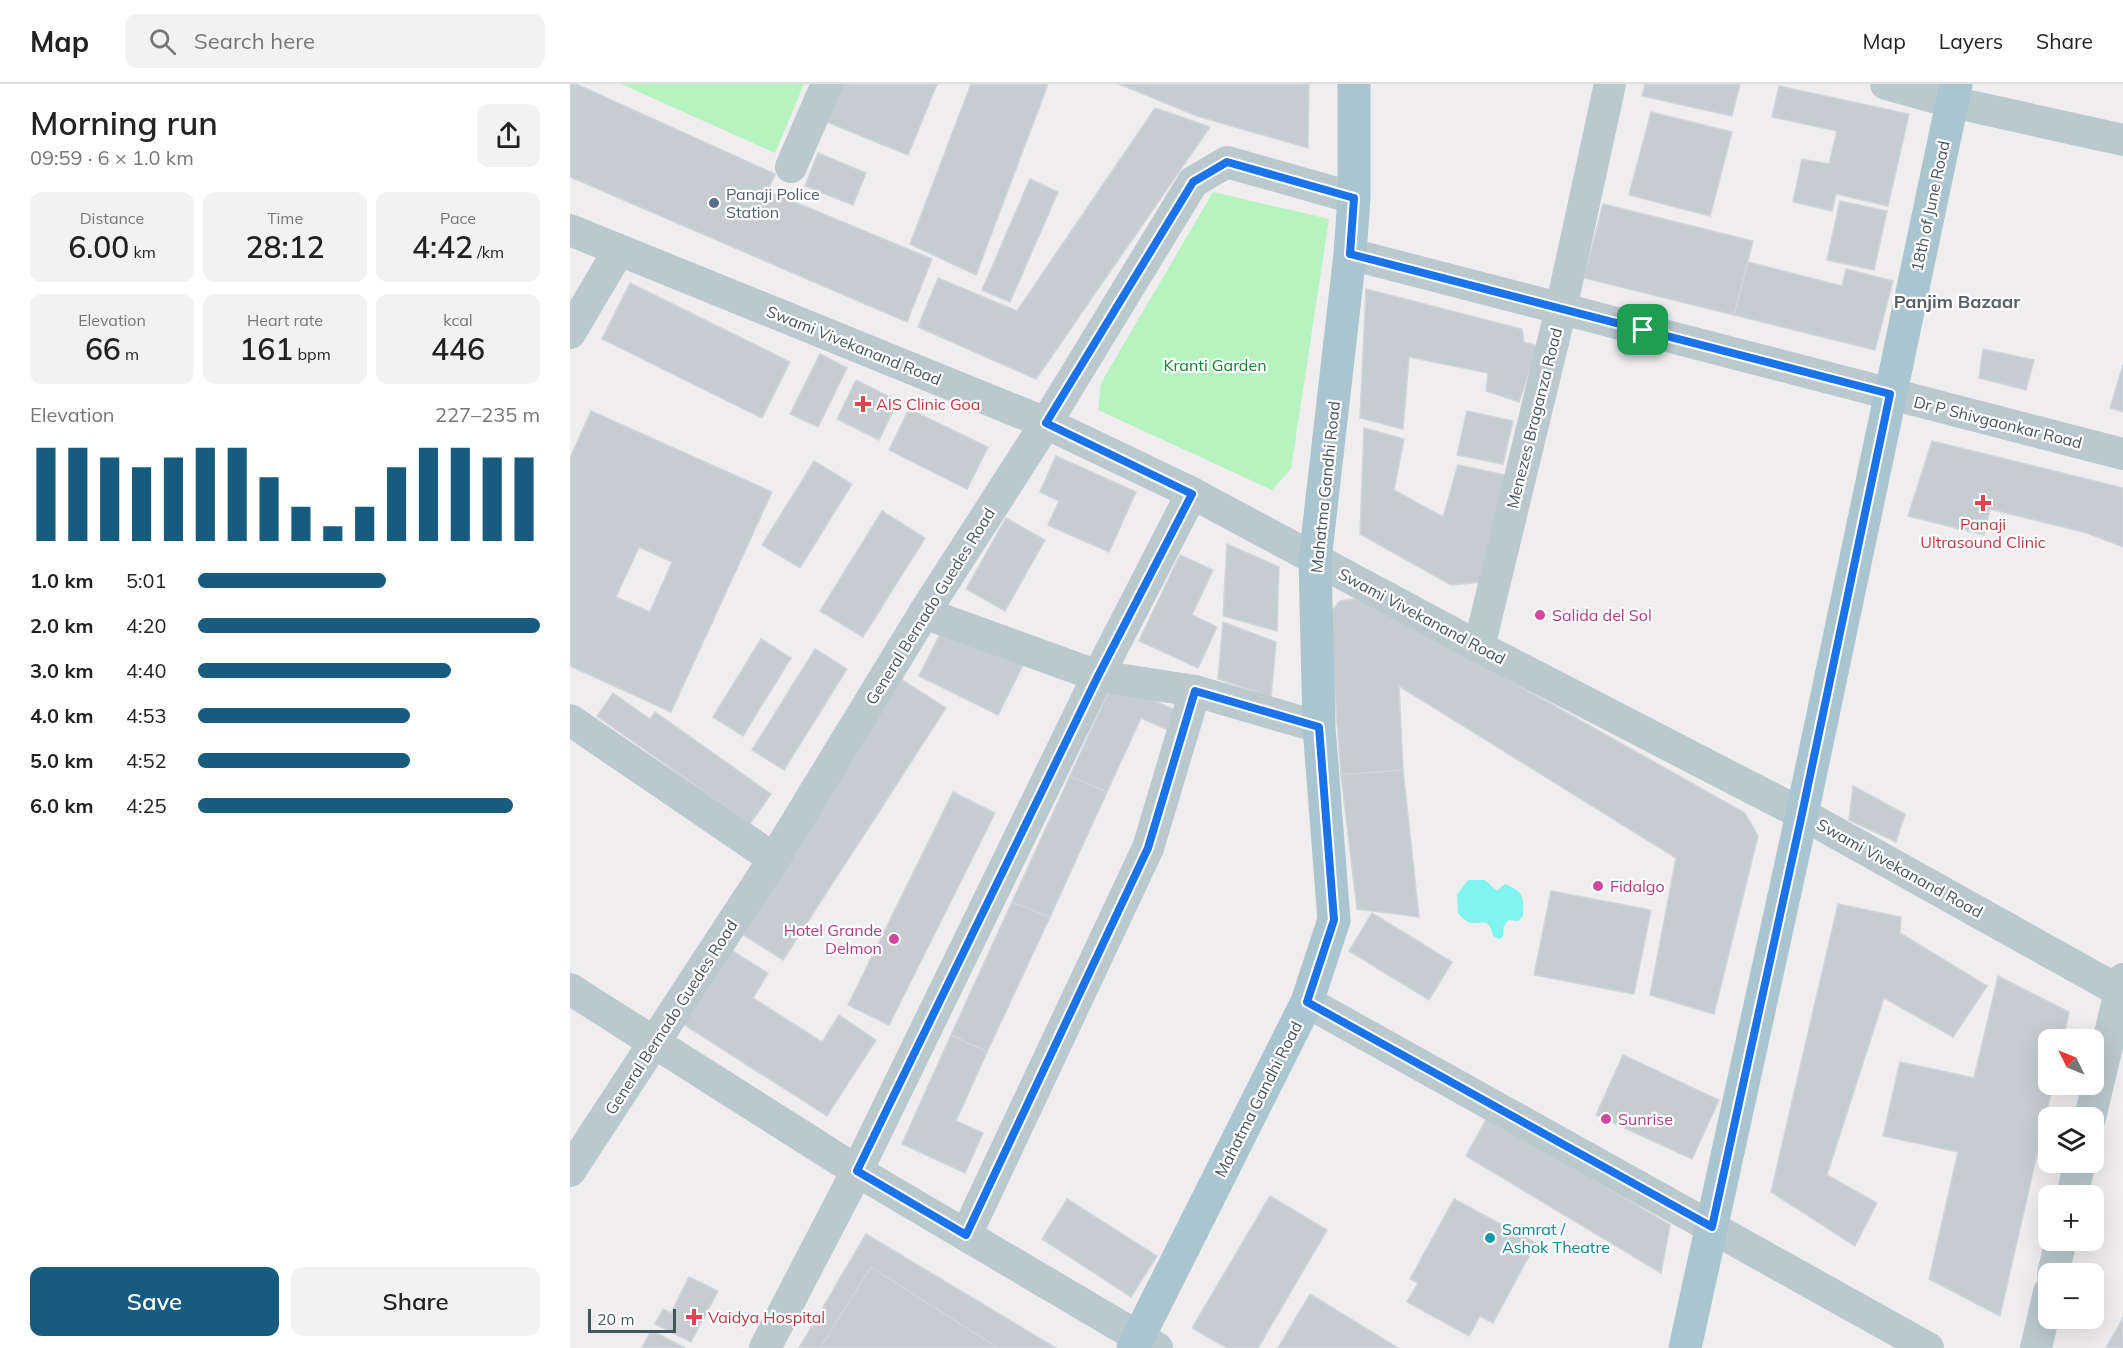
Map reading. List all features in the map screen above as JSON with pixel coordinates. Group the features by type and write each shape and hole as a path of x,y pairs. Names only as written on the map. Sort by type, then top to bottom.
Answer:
{"main road":[{"name":"Mahatma Gandhi Road","path":"1143,1344 1307,1002 1334,920 1319,727 1315,560 1350,254 1354,198 1354,84"},
{"name":"18th of June Road","path":"1685,1348 1802,814 1954,93"}],"street":[{"path":"791,167 827,84"},
{"name":"Menezes Braganza Road","path":"1479,647 1561,309 1610,84"},
{"path":"1886,84 1954,93 2123,140"},
{"name":"General Bernado Guedes Road","path":"570,1172 774,859 924,613 1046,423 1193,182 1227,162 1354,198"},
{"name":"Swami Vivekanand Road","path":"570,230 1046,423 1192,494 1479,647 1802,814 2122,988"},
{"path":"570,333 619,250"},
{"name":"Dr P Shivgaonkar Road","path":"1350,254 2123,454"},
{"path":"765,1348 857,1171 1098,676 1192,494"},
{"path":"924,613 1098,676 1195,691 1319,727"},
{"path":"966,1235 1148,848 1195,691"},
{"path":"570,720 774,859"},
{"path":"2093,1107 2122,988"},
{"path":"570,989 857,1171 1143,1344"},
{"path":"1307,1002 1928,1348"},
{"path":"2036,1348 2040,1329"}],"green space":[{"path":"621,84 804,84 775,153"},
{"name":"Kranti Garden","path":"1213,192 1329,219 1291,469 1272,490 1098,410 1101,383"}],"water":[{"path":"1468,880 1485,880 1497,891 1505,884 1522,896 1523,916 1518,921 1508,920 1503,928 1503,937 1499,939 1493,936 1486,923 1471,923 1458,913 1457,895"}],"building":[{"path":"570,84 576,84 775,174 768,191 932,259 907,322 570,177"},
{"path":"843,84 937,84 908,155 827,122"},
{"path":"971,84 1048,84 976,275 910,244"},
{"path":"1119,84 1309,84 1308,148 1197,116"},
{"path":"1645,84 1740,84 1732,116 1642,96"},
{"path":"1779,86 1909,114 1888,206 1836,194 1832,211 1793,202 1802,159 1829,164 1837,131 1772,117"},
{"path":"1155,108 1210,127 1036,379 918,327 938,278 1017,311"},
{"path":"1651,112 1732,132 1710,216 1629,195"},
{"path":"818,153 866,173 853,205 805,186"},
{"path":"1030,179 1058,192 1010,302 982,290"},
{"path":"1840,201 1887,211 1874,270 1827,260"},
{"path":"1603,204 1753,241 1734,315 1584,278"},
{"path":"1748,262 1842,286 1846,269 1893,281 1875,350 1734,315"},
{"path":"630,283 790,362 762,418 602,339"},
{"path":"1366,289 1522,329 1524,342 1538,346 1519,402 1486,391 1488,373 1409,357 1403,429 1360,418"},
{"path":"1983,349 2034,360 2026,390 1979,378"},
{"path":"820,354 847,368 818,427 790,414"},
{"path":"2123,365 2123,412 2110,408"},
{"path":"856,380 898,401 879,440 837,419"},
{"path":"909,409 988,447 967,489 889,450"},
{"path":"591,411 772,492 671,712 570,666 570,458","holes":["639,547 672,562 650,612 616,597"]},
{"path":"1467,411 1513,421 1503,464 1457,455"},
{"path":"1364,428 1404,439 1394,490 1443,517 1458,465 1505,475 1483,582 1451,585 1360,534"},
{"path":"1932,441 2123,488 2123,547 2087,533 1990,509 1984,535 1908,516"},
{"path":"1056,456 1136,492 1109,552 1048,525 1059,501 1040,492"},
{"path":"814,461 852,484 800,568 762,545"},
{"path":"882,511 925,538 863,637 820,611"},
{"path":"1006,518 1045,540 1005,611 966,589"},
{"path":"1227,544 1279,567 1277,631 1223,616"},
{"path":"1180,555 1213,570 1192,615 1217,627 1198,668 1139,641"},
{"path":"1366,597 1745,813 1758,836 1714,1014 1650,995 1676,858 1399,686 1403,770 1341,775 1329,614 1340,601"},
{"path":"1223,622 1276,642 1271,697 1218,679"},
{"path":"945,624 1024,663 998,715 919,676"},
{"path":"761,639 791,658 743,736 713,717"},
{"path":"815,649 847,669 784,770 752,750"},
{"path":"899,678 946,708 783,960 736,930"},
{"path":"1113,682 1177,711 1168,730 1141,718 1107,792 1070,776"},
{"path":"613,693 650,719 655,712 771,794 750,824 597,716"},
{"path":"1403,770 1419,917 1357,909 1341,775"},
{"path":"1070,776 1107,792 1050,917 1012,902"},
{"path":"1853,786 1905,814 1896,842 1849,820"},
{"path":"953,792 995,813 889,1025 848,1005"},
{"path":"1551,891 1651,910 1634,994 1534,975"},
{"path":"1012,902 1050,917 987,1052 951,1035"},
{"path":"1838,904 1901,917 1900,933 1987,986 1953,1037 1884,998 1827,1175 1877,1203 1855,1246 1771,1192"},
{"path":"1372,913 1452,962 1429,1000 1349,951"},
{"path":"731,950 768,973 753,998 822,1042 839,1015 876,1040 827,1116 683,1024"},
{"path":"1998,976 2069,1012 2065,1029 2038,1029 2038,1095 2050,1095 2048,1107 2038,1107 2038,1150 2000,1316 1929,1279 1958,1152 1883,1136 1900,1062 1974,1078"},
{"path":"951,1035 987,1052 956,1121 983,1133 965,1173 902,1144"},
{"path":"1623,1055 1719,1100 1692,1159 1596,1115"},
{"path":"1488,1116 1670,1225 1661,1273 1466,1156"},
{"path":"1270,1196 1327,1230 1258,1348 1227,1348 1192,1328"},
{"path":"1067,1199 1157,1256 1131,1297 1042,1239"},
{"path":"1454,1199 1536,1243 1493,1323 1480,1316 1469,1336 1407,1302 1418,1283 1410,1279"},
{"path":"866,1234 1056,1348 799,1348"},
{"path":"871,1267 998,1348 820,1348"},
{"path":"689,1277 718,1291 691,1342 655,1324 663,1309 671,1313"},
{"path":"1310,1294 1398,1348 1278,1348"},
{"path":"2123,1318 2123,1348 2106,1348"},
{"path":"651,1330 685,1348 642,1348"}],"place":[{"name":"Panaji Police Station","path":"714,203"},
{"name":"AIS Clinic Goa","path":"863,404"},
{"name":"Panaji Ultrasound Clinic","path":"1983,503"},
{"name":"Salida del Sol","path":"1540,615"},
{"name":"Fidalgo","path":"1598,886"},
{"name":"Hotel Grande Delmon","path":"894,939"},
{"name":"Sunrise","path":"1606,1119"},
{"name":"Samrat / Ashok Theatre","path":"1490,1238"},
{"name":"Vaidya Hospital","path":"694,1317"}],"district":[{"name":"Panjim Bazaar","path":"1957,301"}],"route":[{"path":"1227,162 1354,198 1350,254 1643,330 1890,394 1712,1227 1307,1002 1334,920 1319,727 1195,691 1148,848 966,1235 857,1171 1098,676 1192,494 1046,423 1193,182 1227,162"}]}
